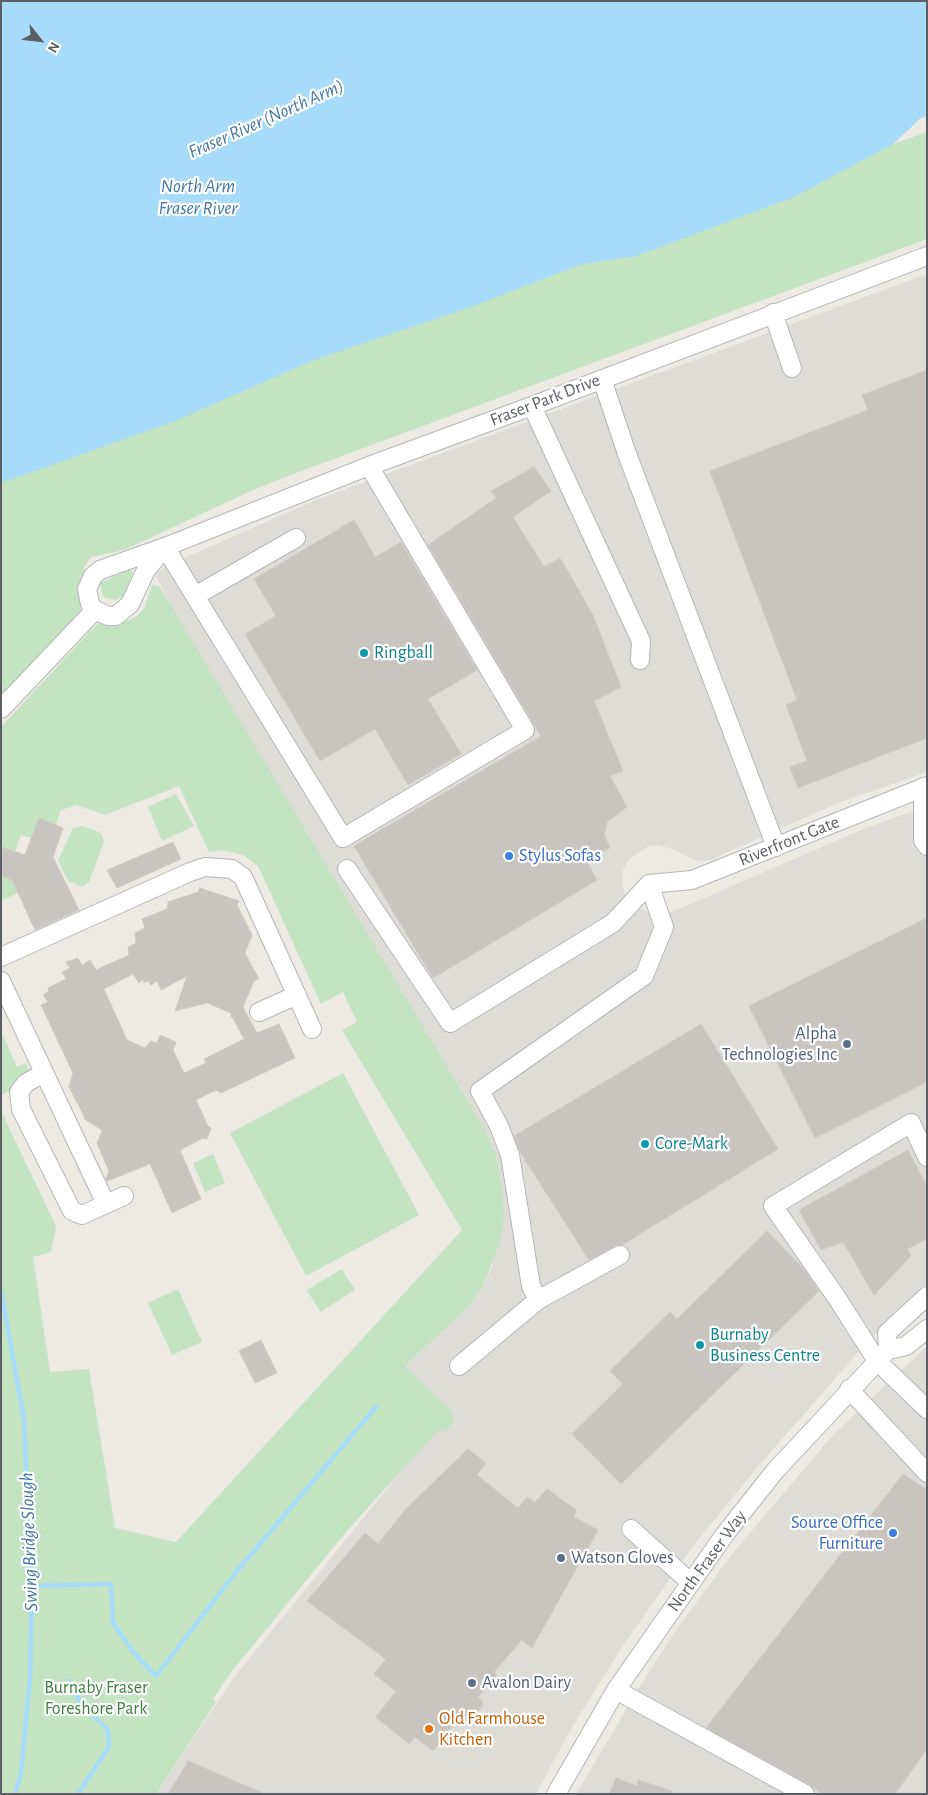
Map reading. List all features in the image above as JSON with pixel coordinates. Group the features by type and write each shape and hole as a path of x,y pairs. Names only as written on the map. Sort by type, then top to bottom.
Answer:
{"street":[{"name":"Fraser Park Drive","path":"165,548 146,570 130,604 116,616 108,616 95,610 90,604 87,589 93,576 100,570 165,548 369,466 927,256"},
{"path":"773,313 792,368"},
{"path":"602,378 627,454 776,847"},
{"path":"532,406 642,640 640,660"},
{"path":"165,548 343,838 525,730 369,466"},
{"path":"195,596 296,538"},
{"path":"1,709 95,610"},
{"path":"925,787 924,840 927,846"},
{"name":"Riverfront Gate","path":"649,884 692,880 925,787"},
{"path":"1,957 190,872 205,867 232,869 243,877 312,1029"},
{"path":"347,869 450,1023 613,923 649,884 664,927 644,976 480,1092 499,1126 510,1155 530,1286 538,1300"},
{"path":"1,981 106,1204"},
{"path":"259,1012 297,994"},
{"path":"44,1073 26,1083 19,1092 21,1109 72,1211 82,1215 124,1196"},
{"path":"927,1157 911,1123 773,1206 837,1298 927,1409"},
{"path":"459,1366 538,1300 620,1255"},
{"path":"882,1355 887,1333 927,1296"},
{"name":"North Fraser Way","path":"556,1794 616,1690 690,1582 775,1471 882,1355 906,1346 927,1329"},
{"path":"849,1389 927,1473"},
{"path":"630,1529 690,1582"},
{"path":"616,1690 805,1794"}],"shaded area":[{"path":"927,274 927,772 838,803 710,860 697,861 670,848 656,845 649,846 630,858 623,870 622,882 625,895 634,906 652,914 667,914 866,828 927,806 927,1283 863,1347 759,1465 690,1550 622,1647 568,1734 536,1794 156,1794 235,1676 451,1410 405,1366 470,1305 484,1285 492,1267 504,1212 502,1185 496,1156 487,1133 173,610 155,574 164,567 316,500"},
{"path":"927,1346 927,1794 576,1794 648,1673 679,1626 733,1553 833,1435"}],"green space":[{"path":"927,132 927,239 296,473 253,490 124,550 91,557 83,569 85,570 80,582 82,602 80,613 1,698 1,451"},
{"path":"130,569 133,573 123,596 116,600 103,597 100,583"},
{"name":"Burnaby Fraser Foreshore Park","path":"152,585 160,587 487,1133 496,1156 502,1185 504,1212 501,1240 484,1284 470,1305 405,1366 451,1410 455,1421 444,1432 439,1429 346,1532 232,1671 213,1699 216,1702 156,1794 1,1794 1,1111 56,1226 51,1252 33,1257 50,1372 89,1369 115,1528 176,1542 462,1230 342,1030 357,1022 343,992 321,1004 258,866 243,855 223,850 209,852 179,786 105,815 77,805 61,810 56,825 32,838 21,835 15,852 1,847 1,727 99,622 125,622 137,616 145,607"},
{"path":"176,794 194,826 162,841 148,807"},
{"path":"83,826 101,833 104,842 89,882 82,887 68,881 58,860 73,828"},
{"path":"1,876 12,880 18,893 1,901"},
{"path":"1,1031 17,1067 26,1063 32,1080 1,1095"},
{"path":"343,1073 419,1215 306,1276 230,1133"},
{"path":"213,1154 225,1183 205,1192 193,1163"},
{"path":"342,1269 355,1290 320,1312 307,1290"},
{"path":"178,1289 202,1342 172,1355 148,1303"}],"water":[{"name":"North Arm Fraser River","path":"1,1 927,1 927,132 893,144 794,197 636,256 582,264 471,307 314,360 175,421 1,483"}],"pier":[{"path":"927,116 927,132 893,144 921,118"}],"building":[{"path":"927,370 927,738 798,788 790,767 807,761 786,705 797,700 710,471 868,410 862,395"},
{"path":"534,467 551,491 513,517 544,567 560,558 593,615 621,687 594,701 623,771 610,776 627,807 607,822 604,835 610,848 586,860 597,880 433,978 354,846 541,736 428,545 496,498 491,491"},
{"name":"Ringball","path":"354,520 375,557 401,542 477,670 428,699 461,754 408,785 375,729 320,761 245,634 276,616 254,579"},
{"path":"39,818 63,828 53,857 79,910 35,930 12,880 1,876 1,847 25,855"},
{"path":"173,842 181,859 117,888 107,870"},
{"path":"200,888 239,901 237,905 252,935 245,953 259,979 254,981 243,1007 257,1033 279,1024 295,1058 221,1093 216,1090 196,1100 208,1126 211,1128 207,1139 203,1138 180,1150 201,1199 172,1213 150,1164 107,1181 106,1178 109,1171 97,1143 102,1130 84,1119 69,1087 73,1073 41,1005 48,1002 43,995 49,991 48,988 66,979 62,972 70,968 66,962 78,958 82,965 90,960 96,970 129,955 128,947 136,943 135,933 145,928 142,919 167,909 168,902 198,892","holes":["133,974 139,983 143,979 144,983 148,981 151,985 157,981 161,990 187,976 175,1011 207,1003 231,1013 231,1017 244,1039 204,1059 206,1063 184,1073 173,1050 176,1042 160,1035 157,1043 151,1041 145,1048 127,1040 104,989"]},
{"name":"Alpha Technologies Inc","path":"927,918 927,1082 815,1138 749,1006"},
{"name":"Core-Mark","path":"701,1024 778,1149 622,1245 615,1246 589,1260 520,1152 514,1136"},
{"path":"908,1150 927,1186 927,1239 907,1249 911,1256 874,1295 843,1242 821,1250 799,1210"},
{"name":"Burnaby Business Centre","path":"767,1231 803,1268 819,1291 621,1484 572,1434 623,1384 610,1371 670,1312 677,1319"},
{"path":"261,1340 277,1373 255,1383 239,1351"},
{"path":"468,1449 486,1463 477,1475 518,1508 527,1497 535,1502 547,1489 576,1510 574,1517 598,1530 532,1648 522,1640 494,1672 497,1675 478,1697 484,1704 472,1719 466,1715 457,1726 454,1724 433,1751 415,1737 409,1744 376,1717 396,1691 374,1674 386,1659 307,1601 365,1533 378,1544 406,1509"},
{"path":"903,1474 927,1490 927,1749 895,1794 822,1794 810,1785 706,1728"},
{"path":"188,1761 265,1794 168,1794"},
{"path":"616,1778 637,1786 638,1780 672,1791 671,1794 609,1794"}],"waterway":[{"name":"Swing Bridge Slough","path":"1,1291 24,1419 32,1597 30,1679 21,1773 15,1794"},
{"path":"32,1586 111,1584 113,1623 134,1653 156,1676 237,1571 376,1407"},
{"path":"69,1681 81,1704 108,1730 109,1747 78,1794"}],"place":[{"name":"Ringball","path":"364,653"},
{"name":"Stylus Sofas","path":"509,856"},
{"name":"Alpha Technologies Inc","path":"847,1044"},
{"name":"Core-Mark","path":"645,1144"},
{"name":"Burnaby Business Centre","path":"700,1345"},
{"name":"Source Office Furniture","path":"893,1533"},
{"name":"Watson Gloves","path":"561,1558"},
{"name":"Avalon Dairy","path":"472,1683"},
{"name":"Old Farmhouse Kitchen","path":"429,1729"}],"water label":[{"name":"Fraser River (North Arm)","path":"266,119"}]}
